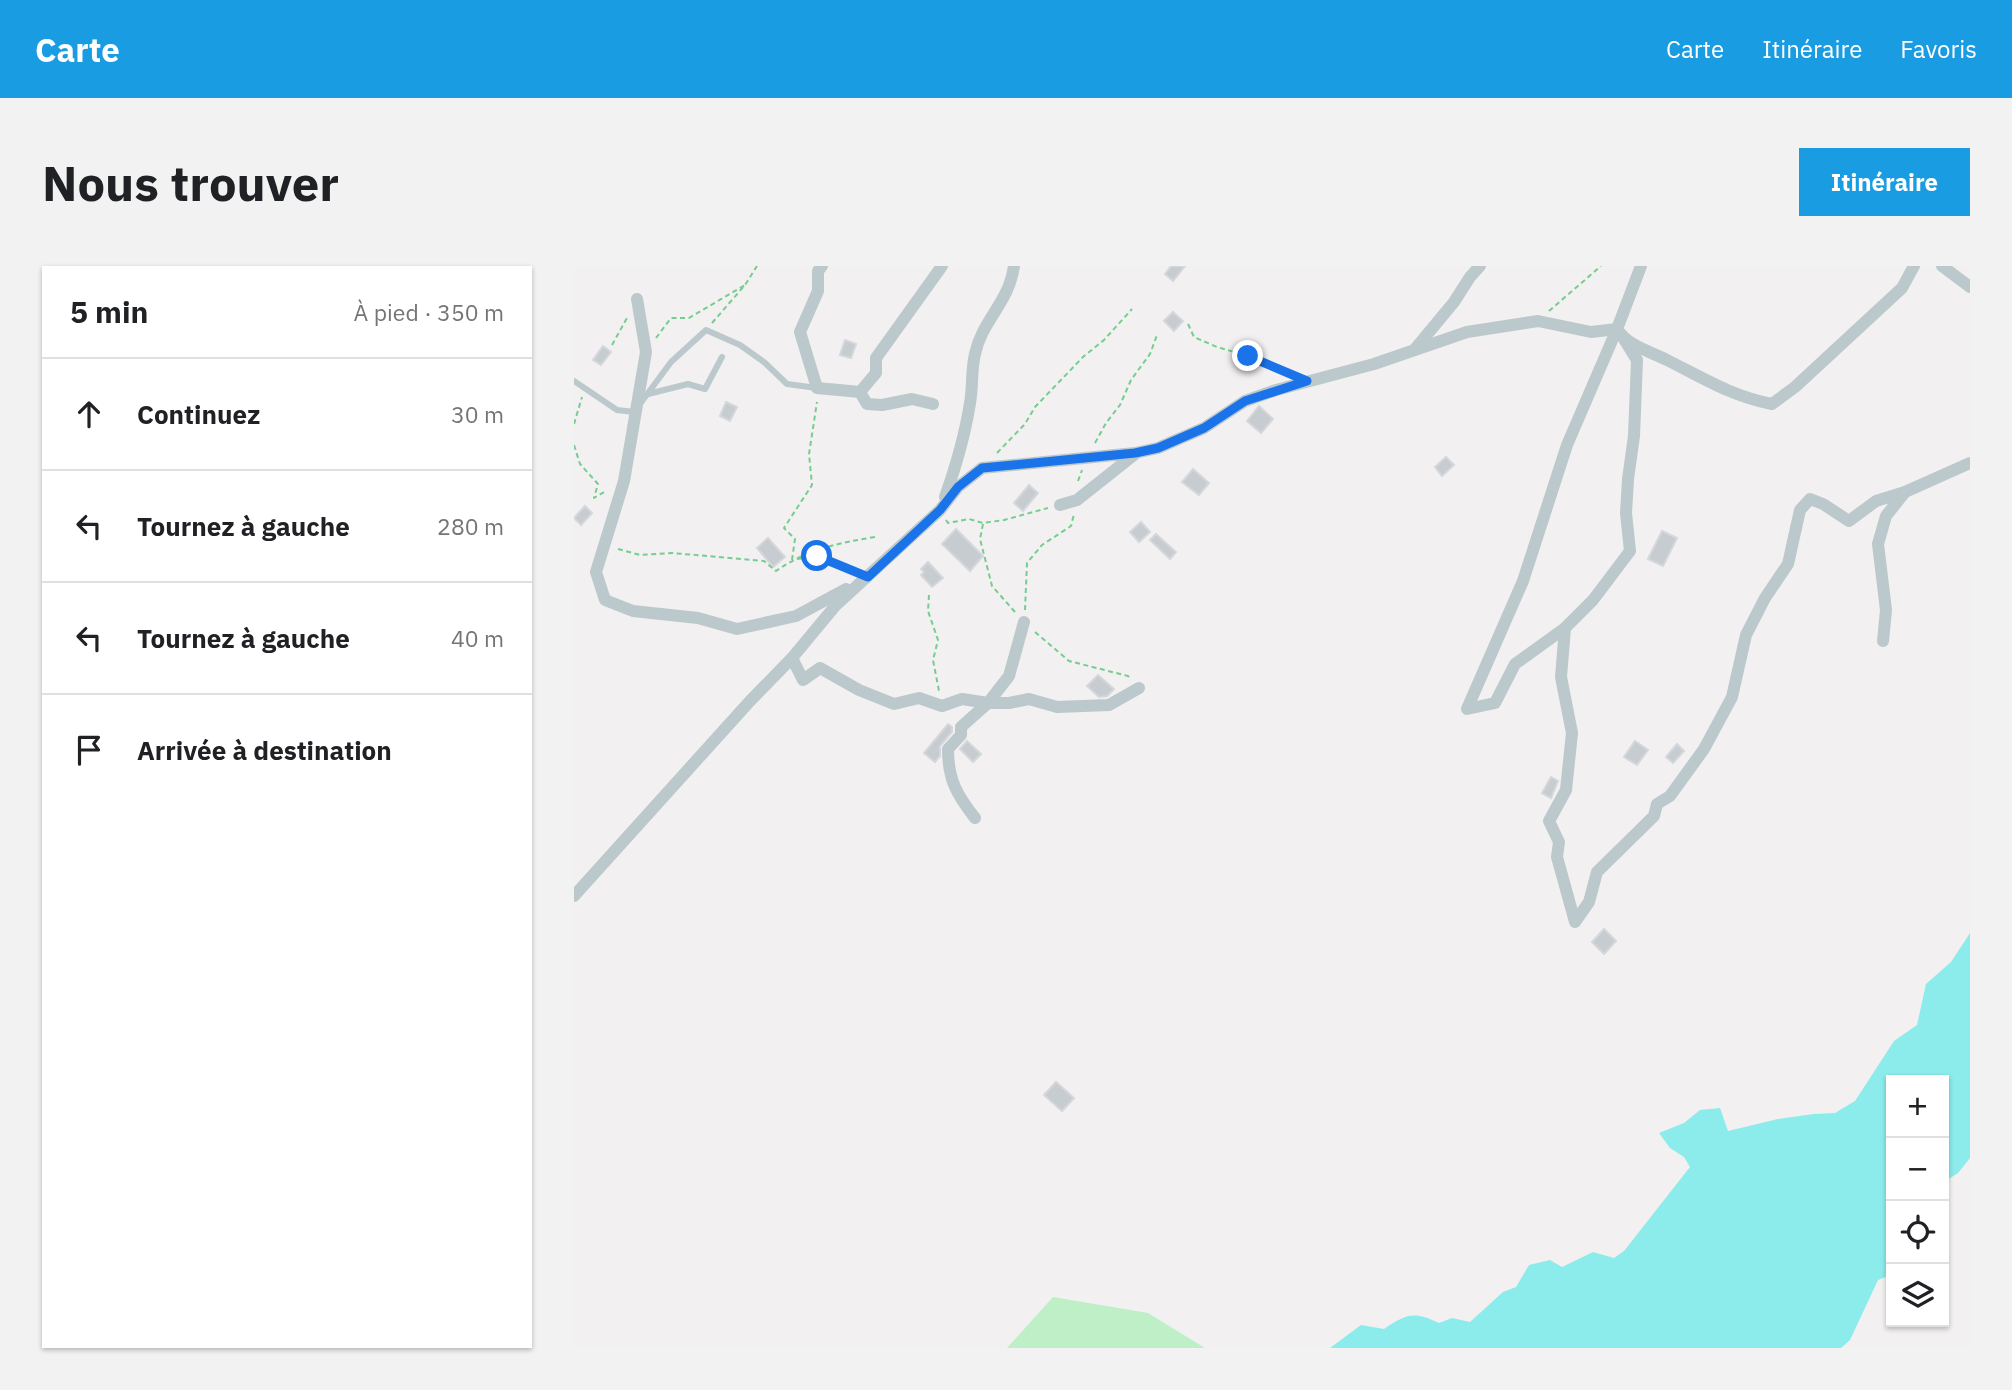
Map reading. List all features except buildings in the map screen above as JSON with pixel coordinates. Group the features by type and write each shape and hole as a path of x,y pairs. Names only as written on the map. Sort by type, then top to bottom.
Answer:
{"street":[{"path":"822,266 818,271 818,291 800,332 817,388 860,392"},
{"path":"860,392 876,373 876,358 942,266"},
{"path":"1415,349 1480,266"},
{"path":"1620,334 1637,360 1634,436 1626,513 1630,551 1593,600 1565,628 1515,664 1495,703 1467,709 1523,581 1567,445 1620,334 1641,266"},
{"path":"574,896 792,658 836,605 940,510 958,487 982,468 1086,459 1158,448 1204,428 1245,401 1276,390 1374,364 1467,332 1538,321 1591,332 1620,334 1743,398 1772,404 1795,387 1902,288 1914,266"},
{"path":"1942,266 1970,287"},
{"path":"940,510 961,447 971,400 975,353 987,321 1002,303 1015,270"},
{"path":"637,299 646,352 624,481 596,572 605,600 633,611 698,618 737,628 796,616 868,577"},
{"path":"860,392 867,404 882,405 912,399 933,404"},
{"path":"1060,505 1077,500 1135,453"},
{"path":"1565,628 1561,677 1572,733 1566,790 1549,821 1559,842 1558,857 1575,922 1589,902 1597,872 1654,816 1657,804 1670,796 1704,749 1732,697 1746,635 1765,598 1788,564 1800,510 1810,499 1849,521 1876,501 1905,492 1970,463"},
{"path":"1883,641 1886,610 1878,544 1886,516 1905,492"},
{"path":"975,818 955,792 947,749 961,735 961,727 988,703 1009,676 1024,622"},
{"path":"792,658 803,680 820,668 859,690 894,704 919,698 942,706 962,699 988,703 1029,699 1057,707 1109,705 1139,688"}],"lane":[{"path":"574,381 617,411 634,412 671,362 706,330 740,345 764,362 787,384 817,388"},
{"path":"648,394 688,384 705,389 722,357"}],"path":[{"path":"706,330 745,285 757,266"},
{"path":"1538,321 1601,266"},
{"path":"646,352 671,318 689,318 745,285"},
{"path":"612,345 637,299"},
{"path":"982,468 1025,424 1035,407 1132,309"},
{"path":"1188,324 1194,337 1248,356 1285,373"},
{"path":"1024,622 1027,563 1042,545 1071,526 1078,483 1086,459 1106,423 1120,405 1131,380 1150,354 1157,335"},
{"path":"791,560 795,539 784,528 812,485 809,454 817,408 817,388"},
{"path":"574,424 584,389"},
{"path":"574,445 580,464 598,484 594,498 624,481"},
{"path":"940,510 948,523 969,519 983,523 1060,505"},
{"path":"983,523 980,539 992,586 1024,622 1069,661 1128,676 1139,688"},
{"path":"603,545 640,555 671,554 764,561 776,571 791,560 826,545 875,537"},
{"path":"791,560 817,556 868,577"},
{"path":"929,595 928,611 938,640 933,660 942,706"}],"green space":[{"path":"1053,1297 1148,1313 1205,1348 1007,1348"}],"water":[{"path":"1970,933 1970,1158 1958,1173 1949,1179 1949,1075 1886,1075 1886,1277 1878,1280 1850,1340 1841,1348 1330,1348 1361,1325 1384,1329 1410,1316 1439,1323 1452,1318 1470,1322 1503,1292 1516,1287 1529,1265 1550,1260 1562,1267 1593,1252 1614,1258 1624,1251 1690,1167 1684,1157 1670,1148 1659,1133 1684,1123 1700,1110 1720,1108 1728,1131 1778,1119 1835,1113 1855,1101 1894,1041 1917,1025 1926,984 1951,962"}],"route":[{"path":"817,556 868,577 940,510 958,487 982,468 1086,459 1158,448 1204,428 1245,401 1307,381 1248,356"}]}
